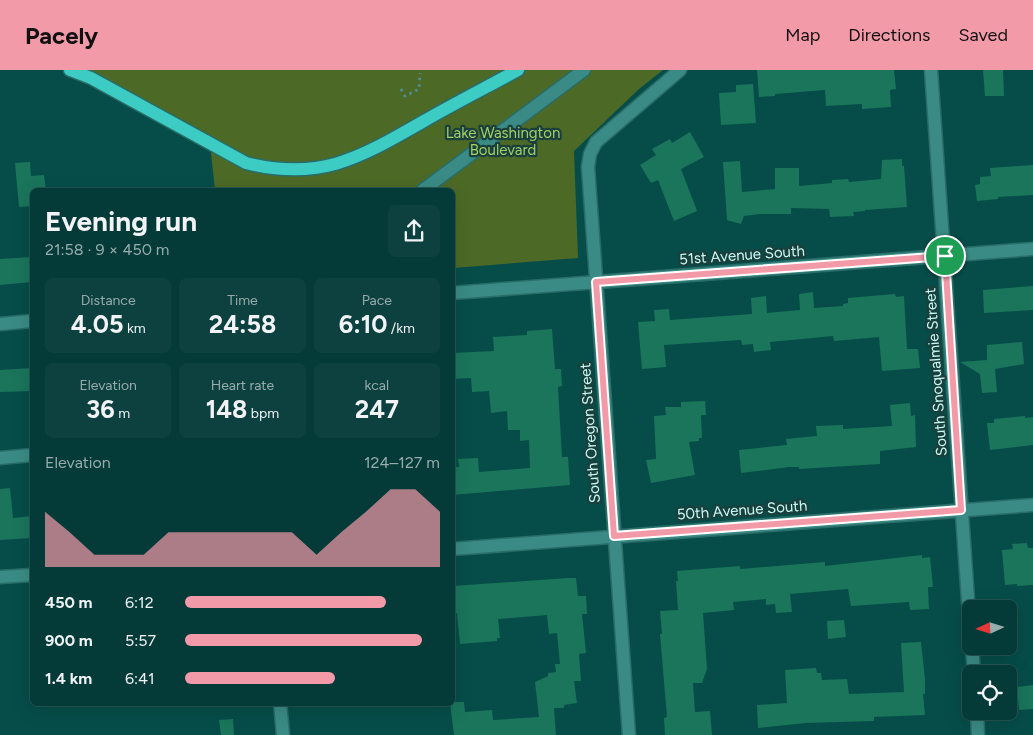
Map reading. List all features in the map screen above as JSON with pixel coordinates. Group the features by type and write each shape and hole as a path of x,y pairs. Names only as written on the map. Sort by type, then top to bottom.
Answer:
{"main road":[{"path":"70,70 91,78 246,163 267,168 292,170 317,169 345,162 376,148 518,70"}],"street":[{"path":"426,188 584,70"},
{"name":"South Oregon Street","path":"629,735 588,167 590,154 596,142 680,70"},
{"name":"South Snoqualmie Street","path":"931,70 968,600"},
{"name":"51st Avenue South","path":"455,293 1033,249"},
{"path":"0,324 30,322"},
{"path":"0,458 30,456"},
{"name":"50th Avenue South","path":"455,549 1033,505"},
{"path":"0,577 30,575"},
{"path":"280,706 283,735"},
{"path":"977,720 978,735"}],"path":[{"path":"401,89 405,96 419,89 420,73"}],"green space":[{"name":"Lake Washington Boulevard","path":"88,70 663,70 639,89 574,151 578,258 455,268 455,188 215,188 209,135"}],"building":[{"path":"757,70 894,70 896,89 890,90 891,107 862,109 862,104 826,106 825,90 759,97"},
{"path":"983,70 1003,70 1004,96 985,96"},
{"path":"753,84 756,123 721,125 719,93 736,92 736,85"},
{"path":"690,132 704,157 681,169 697,211 674,221 658,180 651,183 640,165 656,155 652,149 670,139 672,143"},
{"path":"902,159 907,207 865,210 853,212 854,216 830,217 829,209 791,208 791,214 744,216 741,224 727,220 723,162 740,161 742,192 775,189 775,168 799,168 799,186 832,183 832,180 848,179 849,182 881,179 882,160"},
{"path":"30,162 31,176 44,175 46,188 30,188 30,206 19,207 15,163"},
{"path":"1033,165 1033,195 998,197 998,199 977,201 975,185 980,184 980,177 991,176 990,168"},
{"path":"30,257 30,282 0,285 0,259"},
{"path":"1033,286 1033,310 984,313 983,290"},
{"path":"813,292 814,308 843,306 843,304 848,303 848,298 895,294 896,297 904,296 907,349 918,349 920,368 882,371 879,337 834,341 833,336 770,342 771,350 754,352 753,344 742,345 741,340 664,345 666,367 642,369 638,322 655,321 654,310 669,309 670,320 752,314 751,298 766,296 767,313 800,310 799,294"},
{"path":"552,329 555,369 561,369 562,386 558,387 562,457 568,457 570,485 455,495 455,467 459,467 458,459 478,458 479,472 530,468 529,440 520,441 520,430 508,430 507,411 491,413 489,391 472,392 471,378 455,379 455,353 494,351 493,337 527,335 527,331"},
{"path":"1022,342 1024,364 995,369 997,392 982,393 980,374 960,362 987,360 987,345"},
{"path":"30,368 30,391 0,392 0,370"},
{"path":"705,401 706,415 701,415 702,438 699,438 699,441 689,442 695,475 651,483 646,460 656,459 654,416 666,415 665,407 681,407 681,402"},
{"path":"910,403 911,416 915,415 916,447 880,451 880,464 799,469 799,467 789,467 741,473 739,450 787,445 786,439 817,436 816,426 843,425 843,429 892,426 890,405"},
{"path":"1025,416 1025,418 1033,417 1033,445 990,450 987,423 994,423 994,419"},
{"path":"10,488 13,518 30,516 30,538 0,540 0,489"},
{"path":"1027,543 1028,548 1033,548 1033,585 1005,585 1002,550 1013,549 1012,544"},
{"path":"922,555 922,558 930,557 933,587 928,587 929,609 910,610 909,602 851,606 848,589 790,594 792,612 776,613 775,604 766,605 766,599 733,602 734,610 703,613 707,669 702,683 693,683 695,712 710,711 712,735 665,735 664,718 667,717 660,634 662,634 660,611 678,610 677,571 740,566 740,569 825,562 825,566"},
{"path":"576,578 578,596 586,596 587,614 582,614 586,653 579,654 581,681 574,681 577,703 564,705 564,708 554,708 556,735 454,735 450,706 455,706 455,702 464,702 465,712 492,710 493,720 539,717 535,682 548,676 548,673 556,672 555,664 560,664 557,633 549,634 547,615 498,619 500,638 497,638 497,641 460,644 457,613 455,613 455,586"},
{"path":"844,620 846,637 828,639 827,621"},
{"path":"921,642 925,679 925,694 923,694 925,715 874,717 874,721 806,723 758,728 757,705 787,703 785,670 816,668 817,673 821,673 822,680 847,679 849,694 904,692 901,643"},
{"path":"1033,685 1033,709 1019,710 1017,687"},
{"path":"233,719 234,735 221,735 219,720"}],"route":[{"path":"945,256 961,510 614,536 596,282 945,256"}]}
